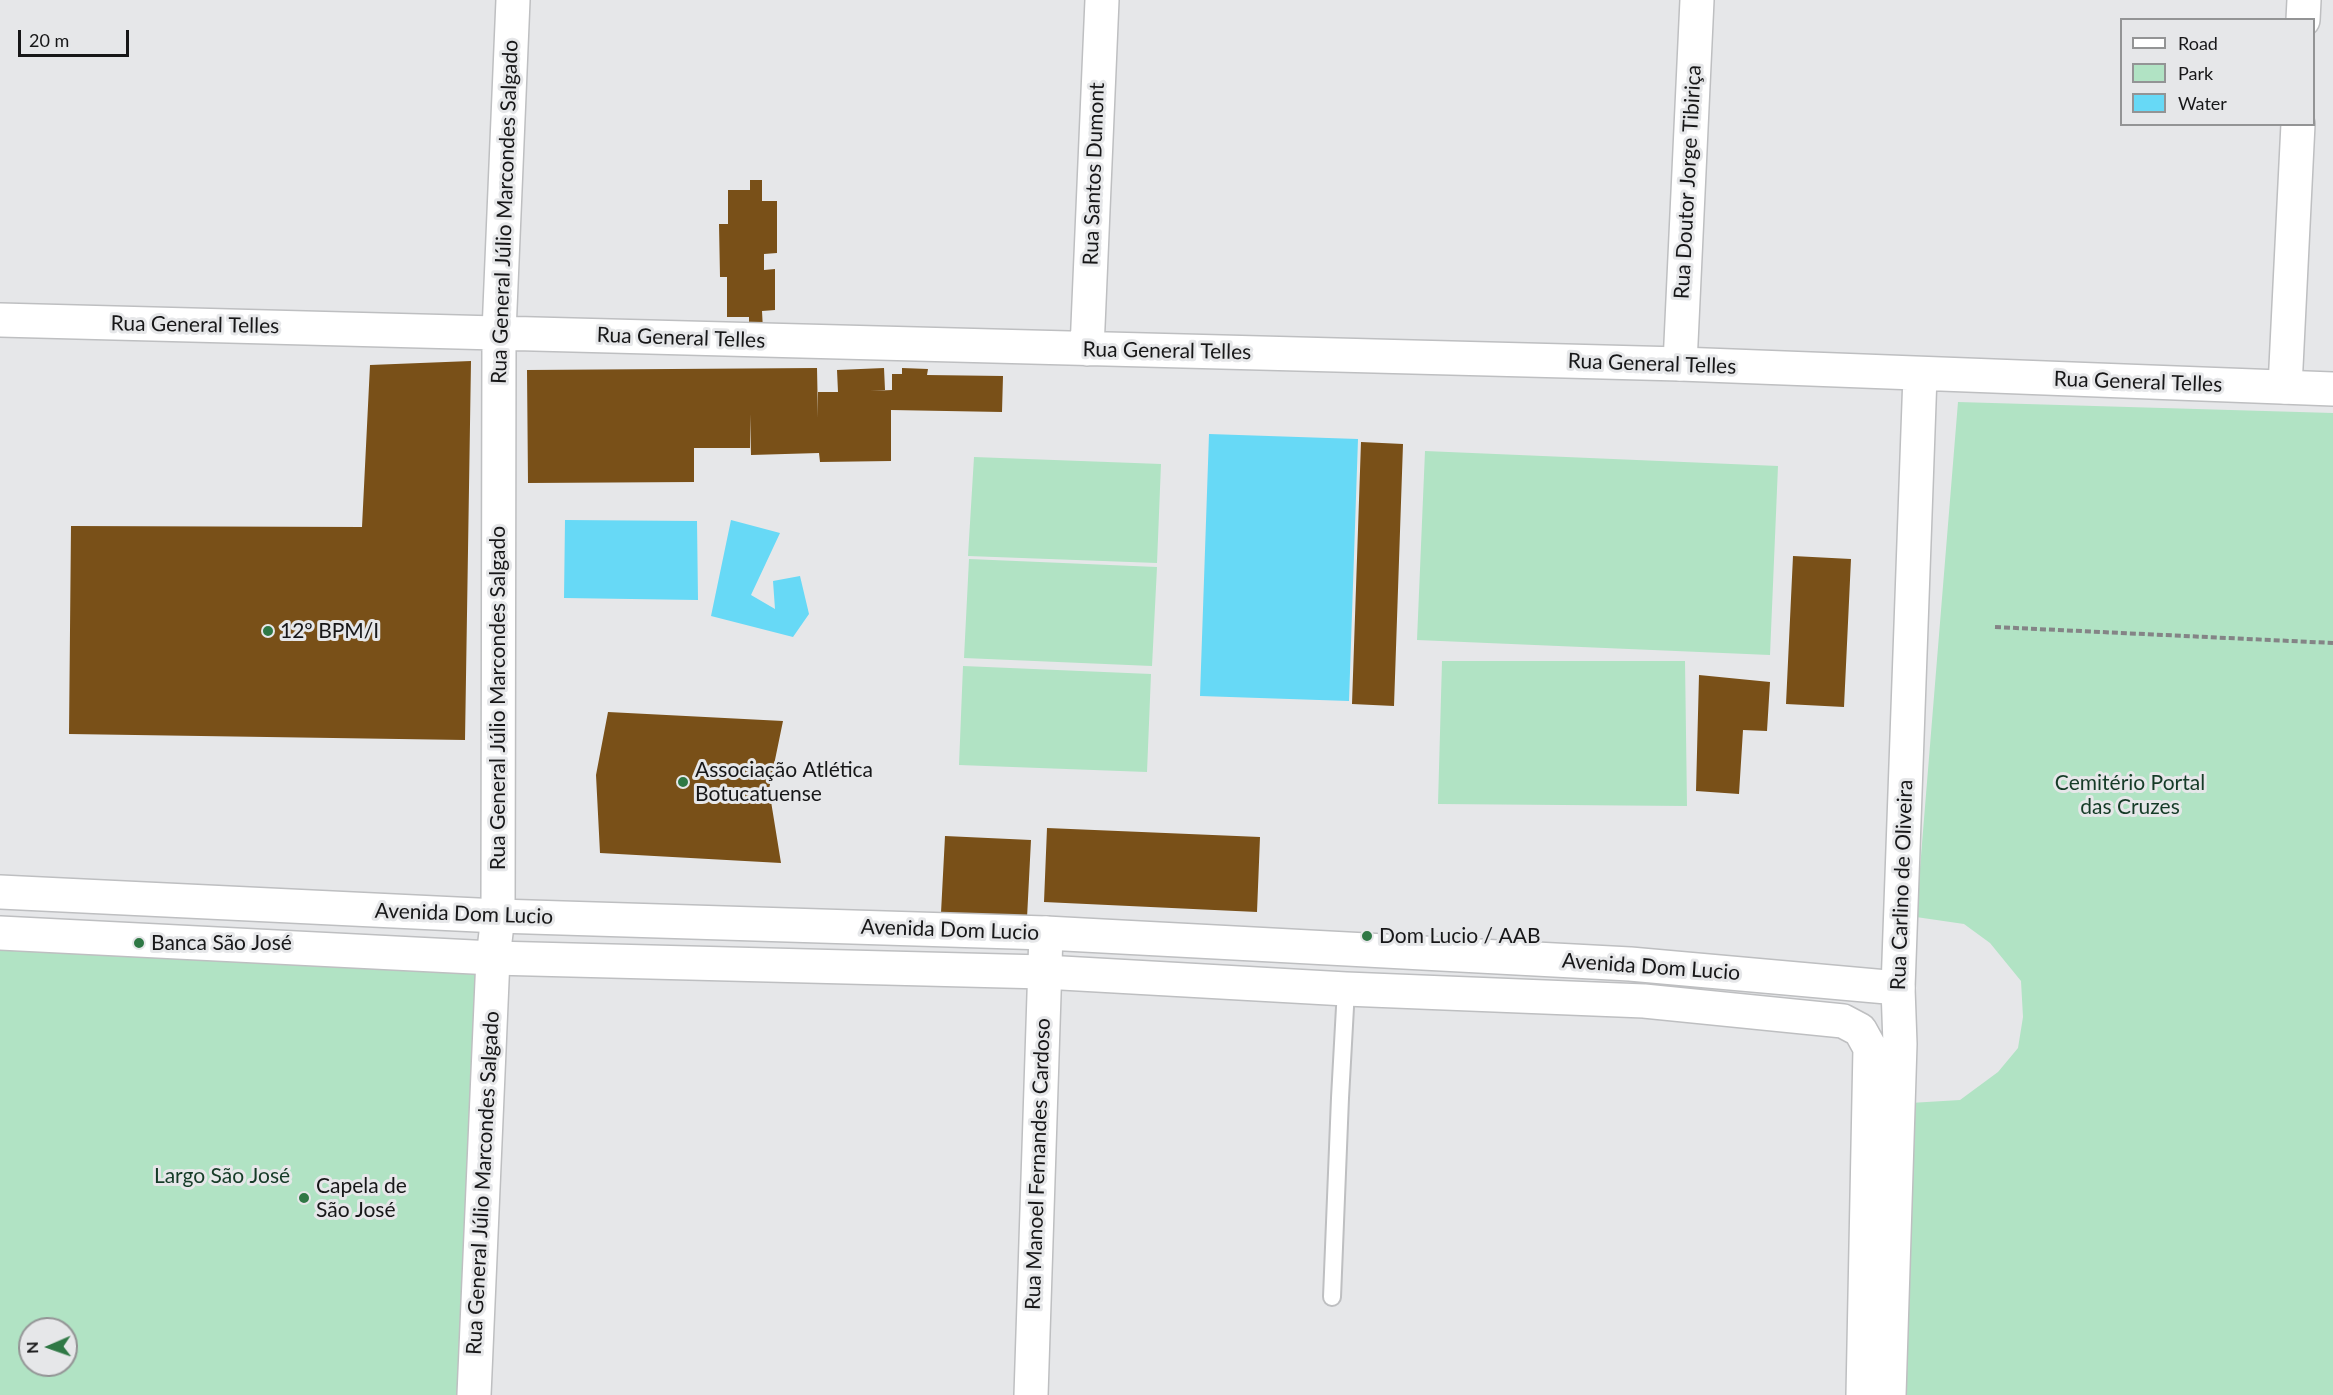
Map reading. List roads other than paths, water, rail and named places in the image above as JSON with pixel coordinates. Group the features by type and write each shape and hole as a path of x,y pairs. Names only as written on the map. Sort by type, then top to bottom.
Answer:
{"street":[{"name":"Rua General Júlio Marcondes Salgado","path":"474,1395 493,958 498,916 499,332 513,0"},
{"name":"Rua Santos Dumont","path":"1087,349 1102,0"},
{"name":"Rua Doutor Jorge Tibiriça","path":"1680,364 1697,0"},
{"path":"2303,18 2304,0"},
{"path":"2285,387 2298,126"},
{"name":"Rua General Telles","path":"0,320 1680,364 1920,375 2333,389"},
{"name":"Rua Carlino de Oliveira","path":"1889,1395 1900,1044 1898,988 1920,375"},
{"name":"Avenida Dom Lucio","path":"0,892 498,916 1046,933 1630,964 1898,988"},
{"name":"Avenida Dom Lucio","path":"0,933 493,958 1044,972 1644,1001 1843,1021 1860,1030 1870,1048 1863,1395"},
{"name":"Rua Manoel Fernandes Cardoso","path":"1031,1395 1046,933"}],"lane":[{"path":"1332,1297 1346,988"}],"water":[{"path":"1209,434 1358,439 1349,701 1200,696"},
{"path":"565,520 697,521 698,600 564,598"},
{"path":"731,520 780,533 751,595 775,609 773,581 800,576 809,614 793,637 711,616"}],"place":[{"name":"12º BPM/I","path":"268,631"},
{"name":"Associação Atlética Botucatuense","path":"683,782"},
{"name":"Dom Lucio / AAB","path":"1367,936"},
{"name":"Banca São José","path":"139,943"},
{"name":"Capela de São José","path":"304,1198"}],"park label":[{"name":"Cemitério Portal das Cruzes","path":"2130,795"},
{"name":"Largo São José","path":"222,1176"}]}
